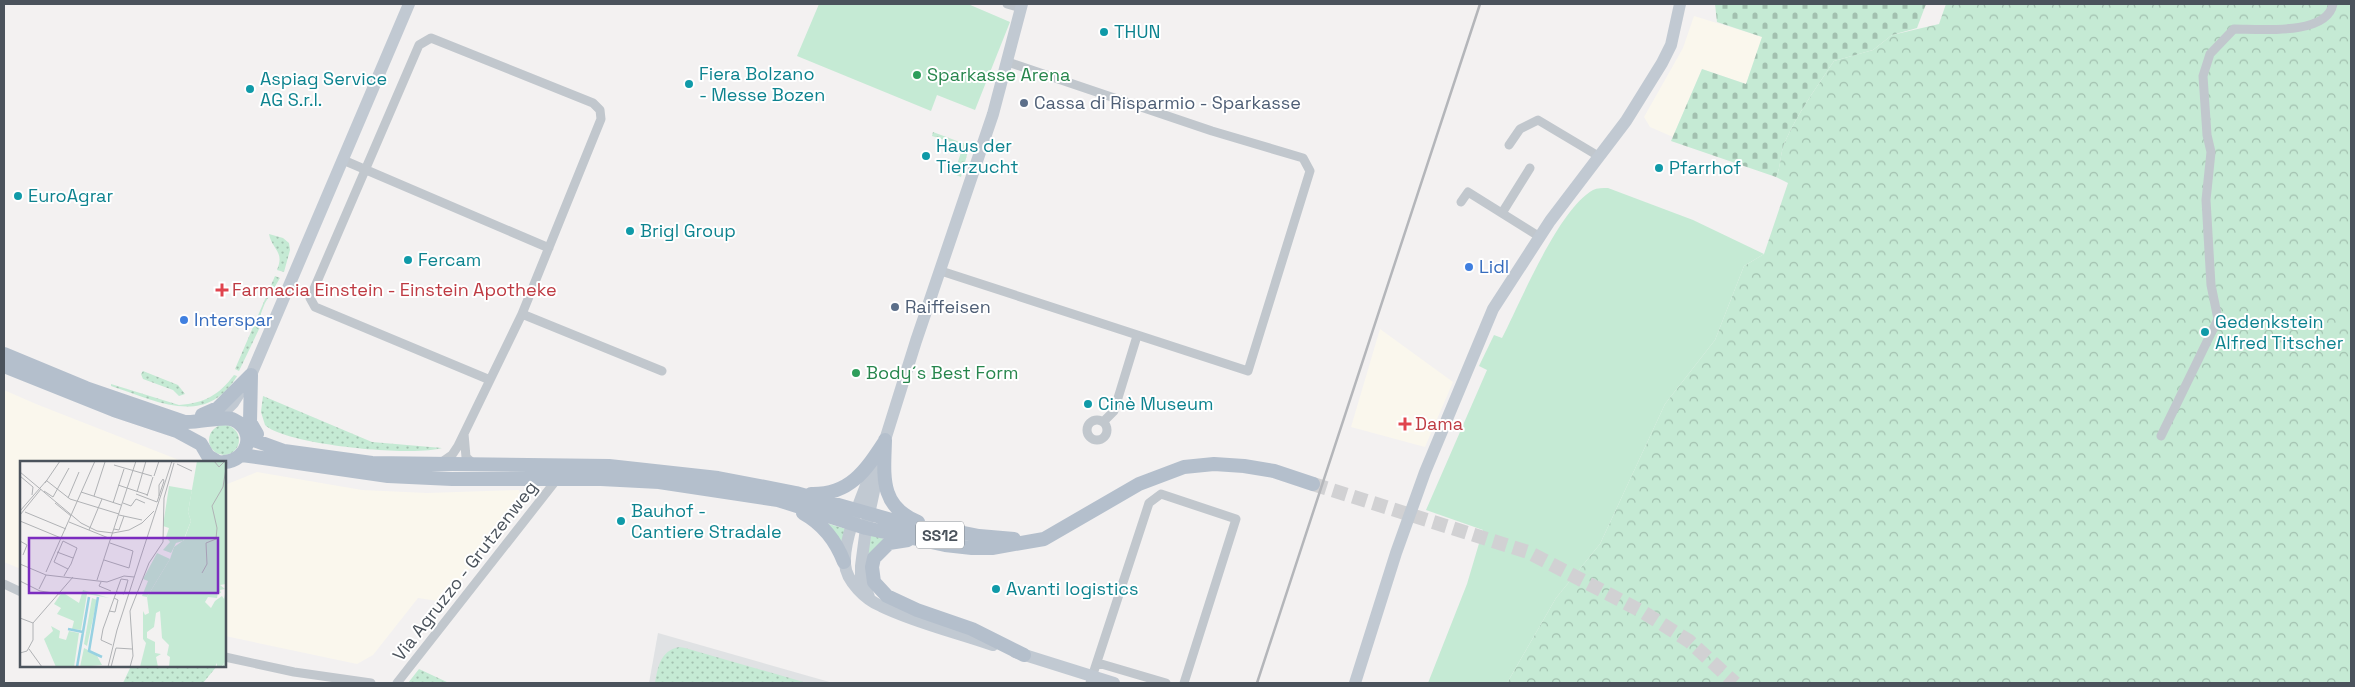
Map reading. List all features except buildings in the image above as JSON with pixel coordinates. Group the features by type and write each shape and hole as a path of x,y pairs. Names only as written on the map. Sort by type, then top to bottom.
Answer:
{"main road":[{"path":"4,354 86,388 185,422 214,419 234,420 246,432 284,451 372,463 437,466 609,466 660,470 718,478 796,493 863,512"},
{"path":"4,366 114,410 177,431 201,444 208,456 216,461"},
{"path":"159,414 192,416 205,414 218,408 251,375"},
{"path":"251,375 249,408 250,422 255,432 262,439 316,456"},
{"path":"201,444 204,431 214,419"},
{"path":"226,462 232,462 242,455 247,447 246,432"},
{"path":"796,493 816,494 840,489 860,476 885,440"},
{"path":"885,440 886,489 894,504 904,515 944,530 1014,539"},
{"path":"242,455 388,476 452,480 555,478 659,482 782,502 859,526 945,545"},
{"name":"SS12","path":"945,545 959,548 992,548 1037,542 1055,534 1139,484 1184,468 1214,464 1244,466 1274,472 1313,484"},
{"path":"782,502 811,517 824,528 838,547 844,562"},
{"name":"SS12","path":"863,512 956,538 990,541 1033,537 1063,528"},
{"path":"945,545 912,540 900,540 889,543 874,558 872,567 874,582 880,590 895,600 972,629 1024,655"}],"street":[{"path":"214,419 233,403 251,375 409,4"},
{"path":"1007,4 1022,6 994,114 885,440 859,526 844,562 848,577 870,600 886,608 1091,680 1114,683"},
{"path":"1355,683 1396,553 1457,393 1494,309 1540,236 1626,121 1662,63 1671,45 1680,4"},
{"path":"2161,436 2218,319 2211,285 2206,200 2211,152 2207,135 2203,76 2210,54 2234,29 2305,28 2327,16 2333,4"},
{"path":"437,466 452,455 464,434 522,314 601,119 600,110 593,103 432,38 419,45 310,298 315,307 490,380"},
{"path":"941,271 1248,371 1310,171 1303,158 1203,128 1008,62"},
{"path":"1509,145 1520,129 1538,120 1600,157"},
{"path":"343,160 549,248"},
{"path":"1502,213 1530,168"},
{"path":"1461,202 1468,192 1540,236"},
{"path":"522,314 662,371"},
{"path":"1103,422 1114,411 1137,336"},
{"path":"246,432 244,408 251,375"},
{"path":"464,434 466,457 475,466"},
{"name":"Via Agruzzo - Grutzenweg","path":"398,683 554,483 555,478"},
{"path":"1091,680 1149,502 1161,494 1236,518 1184,683"},
{"path":"859,526 861,575 870,600"},
{"path":"4,584 20,592"},
{"path":"226,656 294,672 371,683"},
{"path":"1098,663 1166,683"}],"shaded area":[{"path":"1694,16 1763,37 1746,84 1702,69 1673,137 1650,127 1644,117 1683,48"},
{"path":"1380,329 1453,382 1425,447 1351,427"},
{"path":"4,390 181,461 20,461 20,569 4,562"},
{"path":"257,472 362,490 427,493 519,490 523,501 444,602 418,598 373,655 357,664 226,636 226,485"},
{"path":"658,633 833,683 649,683"}],"green space":[{"name":"Sparkasse Arena","path":"819,4 968,4 1010,22 975,110 937,95 931,111 797,56"},
{"path":"1715,4 1926,4 1917,28 1892,35 1873,50 1834,61 1807,101 1789,133 1784,144 1776,177 1671,141 1702,69 1746,84 1762,37 1717,22"},
{"path":"1946,4 2351,4 2351,683 1507,683 1556,598 1600,544 1665,404 1715,340 1744,266 1764,254 1788,183 1776,177 1783,148 1807,101 1834,61 1873,50 1892,35 1939,24"},
{"path":"933,132 965,144 968,151 961,177 954,174 963,146 932,136"},
{"path":"1608,188 1693,220 1764,254 1744,266 1715,340 1665,404 1600,544 1556,598 1507,683 1428,683 1467,584 1483,530 1426,510 1487,370 1479,366 1494,335 1502,338 1530,280 1567,216 1593,190"},
{"path":"269,234 283,238 289,243 290,250 284,272 277,270 280,259 279,254"},
{"path":"275,276 280,278 265,303 261,313 260,327 239,371 235,369"},
{"path":"143,371 178,385 185,394 179,396 173,390 143,379 141,374"},
{"path":"234,375 237,376 224,392 210,402 195,406 178,406 162,403 111,386 111,384 179,405 211,397 223,388"},
{"path":"263,396 372,442 442,448 405,451 379,450 297,438 277,432 265,425 261,412"},
{"path":"224,425 235,429 239,440 235,451 224,455 213,451 209,440 213,429"},
{"path":"826,523 846,529 843,544"},
{"path":"870,535 884,539 866,573"},
{"path":"679,647 807,683 655,683 659,666 664,656"},
{"path":"131,667 216,667 203,683 123,683"},
{"path":"419,669 449,683 408,683"}],"tunnel":[{"path":"1313,484 1528,552 1643,612 1689,641 1735,683"}],"railway":[{"path":"1257,683 1480,4"}],"place":[{"name":"THUN","path":"1104,32"},
{"name":"Sparkasse Arena","path":"917,75"},
{"name":"Fiera Bolzano - Messe Bozen","path":"689,84"},
{"name":"Aspiag Service AG S.r.l.","path":"250,89"},
{"name":"Cassa di Risparmio - Sparkasse","path":"1024,103"},
{"name":"Haus der Tierzucht","path":"926,156"},
{"name":"Pfarrhof","path":"1659,168"},
{"name":"EuroAgrar","path":"18,196"},
{"name":"Brigl Group","path":"630,231"},
{"name":"Fercam","path":"408,260"},
{"name":"Lidl","path":"1469,267"},
{"name":"Farmacia Einstein - Einstein Apotheke","path":"222,290"},
{"name":"Raiffeisen","path":"895,307"},
{"name":"Interspar","path":"184,320"},
{"name":"Gedenkstein Alfred Titscher","path":"2205,332"},
{"name":"Body´s Best Form","path":"856,373"},
{"name":"Cinè Museum","path":"1088,404"},
{"name":"Dama","path":"1405,424"},
{"name":"Bauhof - Cantiere Stradale","path":"621,521"},
{"name":"Avanti logistics","path":"996,589"}]}
